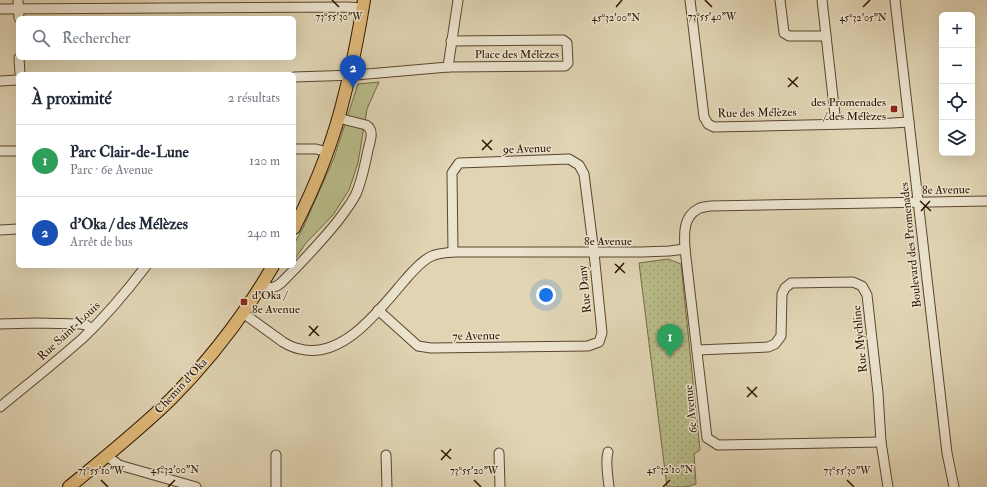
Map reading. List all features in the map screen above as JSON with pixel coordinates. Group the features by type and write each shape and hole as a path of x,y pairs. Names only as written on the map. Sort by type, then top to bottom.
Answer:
{"main road":[{"path":"296,224 327,152 338,118 350,75 363,4"},
{"name":"Chemin d'Oka","path":"69,487 142,426 170,400 207,358 243,313 272,268"}],"street":[{"path":"296,77 350,75 448,67 458,0"},
{"name":"Rue des Mélèzes","path":"690,0 704,117 708,124 714,127 909,122"},
{"path":"780,0 784,34 789,36 826,36"},
{"path":"822,0 836,124"},
{"name":"Boulevard des Promenades","path":"895,0 947,453 954,487"},
{"path":"0,10 348,7 363,4"},
{"name":"Place des Mélèzes","path":"448,67 565,66 568,63 567,44 563,40 451,41"},
{"path":"19,60 20,72"},
{"path":"0,81 16,80"},
{"path":"262,285 272,288 282,283 316,247 345,212 355,196 361,181 371,130 366,125 338,118"},
{"path":"296,149 316,149 327,152"},
{"path":"0,151 16,151"},
{"name":"9e Avenue","path":"453,252 452,173 459,163 569,160 579,165 584,174"},
{"name":"Rue Dany","path":"584,174 602,333 599,342 588,346"},
{"name":"8e Avenue","path":"243,313 283,342 301,350 328,348 341,343 361,328 417,266 431,256 453,252 594,253 652,252 685,249 685,229 688,219 698,208 710,206 987,201"},
{"path":"0,230 16,229"},
{"name":"6e Avenue","path":"685,249 706,438 718,445 881,442"},
{"name":"Rue Saint-Louis","path":"0,407 92,329 144,268"},
{"name":"Rue Mychline","path":"697,350 768,347 775,344 781,336 782,294 784,288 791,283 853,282 862,286 867,295 878,393 881,442 888,487"},
{"name":"7e Avenue","path":"378,310 418,346 431,348 588,346"},
{"path":"0,324 86,324 92,329"},
{"path":"608,452 607,466 609,487"},
{"path":"499,453 500,487"},
{"path":"276,455 276,487"},
{"path":"386,455 387,487"},
{"path":"107,456 119,465 196,487"}],"green space":[{"path":"379,82 367,109 358,163 349,190 333,215 306,243 296,257 296,240 334,158 358,84"},
{"path":"668,259 681,264 700,450 694,454 696,484 686,487 667,487 639,263"}],"place":[{"name":"d'Oka / des Mélèzes","path":"353,88"},
{"name":"des Promenades / des Mélèzes","path":"894,109"},
{"name":"d'Oka / 8e Avenue","path":"244,302"},
{"name":"Parc Clair-de-Lune","path":"670,357"}]}
